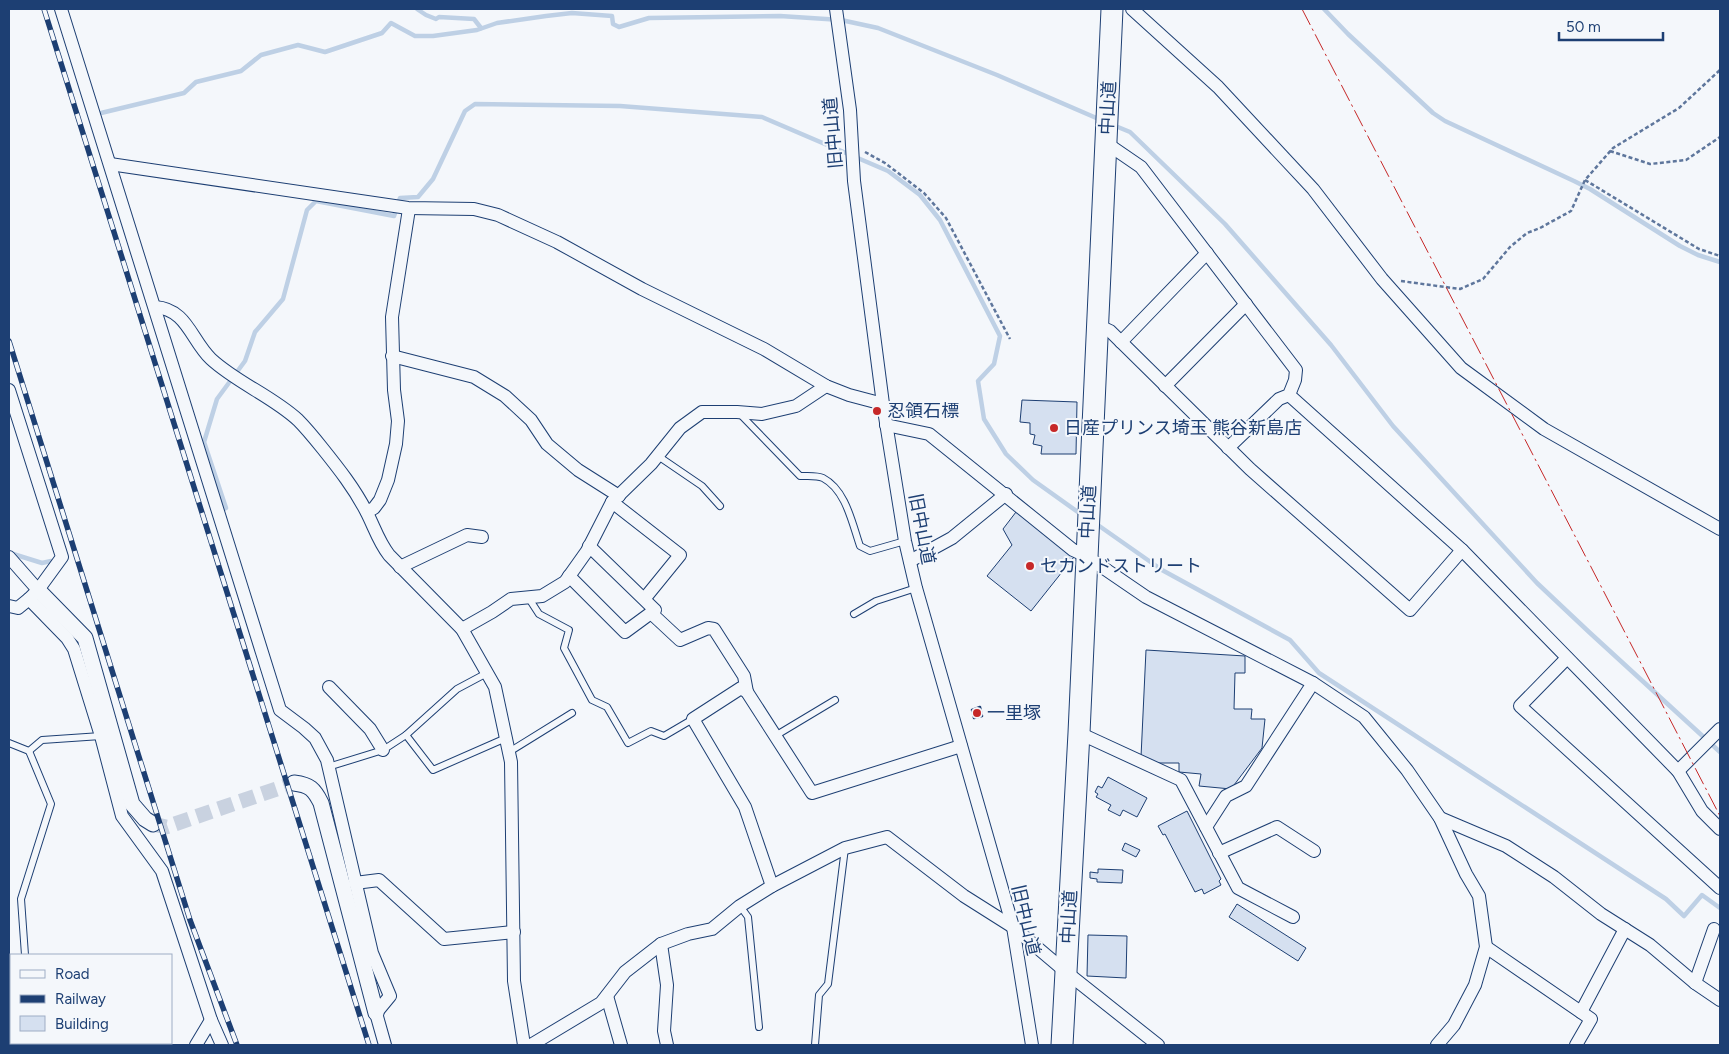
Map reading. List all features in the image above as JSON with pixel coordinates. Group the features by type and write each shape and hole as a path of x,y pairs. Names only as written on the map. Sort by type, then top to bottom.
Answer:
{"highway":[{"name":"中山道","path":"1062,1045 1079,733 1112,9"}],"street":[{"path":"60,9 280,710 315,738 327,760 372,953 390,996 376,1013"},
{"path":"1132,9 1218,87 1313,188 1382,279 1461,368 1536,423 1720,529"},
{"name":"旧中山道","path":"837,10 883,404 905,541 916,588 1013,927 1032,1045"},
{"path":"1107,129 1141,167 1296,370 1295,380 1289,395 1279,399 1228,448"},
{"path":"110,164 394,205 408,209 474,208 498,215 557,242 642,288 764,349 826,386 849,395 883,404"},
{"path":"366,512 374,508 380,500 388,480 396,444 398,421 392,356 392,317 408,209"},
{"path":"1121,342 1207,253"},
{"path":"1165,386 1246,304"},
{"path":"155,307 165,308 174,312 191,331 210,358 239,381 290,413 305,428 349,482 366,512 379,542 388,555 462,629 495,687 511,762 514,981 524,1045"},
{"path":"1097,325 1110,331 1228,448 1410,610 1462,550"},
{"path":"392,356 474,377 505,396 531,420 547,444 616,499 680,555 645,598"},
{"path":"462,629 511,599 542,596 565,582 616,499 658,456 680,428 702,412 762,414 796,406 826,386"},
{"path":"9,390 62,557 34,594 18,608 9,606"},
{"path":"1289,395 1462,550 1678,771 1702,811 1720,829"},
{"path":"886,425 930,434 1073,550 1086,556 1146,597 1313,683 1364,717 1407,770 1440,818 1466,874 1479,896 1486,947 1475,985 1454,1026 1437,1045"},
{"path":"910,561 952,538 1006,494"},
{"path":"400,566 467,534 482,537"},
{"path":"569,576 626,632 656,610 588,546"},
{"path":"9,557 74,650 101,736 122,816 162,871 211,1020 222,1045"},
{"path":"34,594 85,638 132,804 145,819 153,824"},
{"path":"651,613 680,640 708,628 714,629 744,676 747,692 812,792 961,746"},
{"path":"1567,658 1520,706 1720,888"},
{"path":"1206,827 1226,796 1246,786 1313,683"},
{"path":"329,687 370,729 384,750"},
{"path":"747,692 741,688 693,719 745,807 772,886"},
{"path":"1678,771 1720,729"},
{"path":"1079,733 1181,780 1238,888 1293,917"},
{"path":"294,783 304,784 314,790 321,803 385,1045"},
{"path":"1440,818 1506,846 1554,877 1601,914 1650,945 1695,983 1720,1000"},
{"path":"1219,852 1277,827 1314,851"},
{"path":"531,1045 601,1003 625,972 661,944 688,934 712,929 740,906 772,886 845,848 887,837 964,896 1013,927 1158,1045"},
{"path":"355,883 379,880 444,939 514,932"},
{"path":"1582,1012 1626,930"},
{"path":"1695,983 1715,937"},
{"path":"661,944 667,985 664,1031 667,1045"},
{"path":"1486,947 1591,1019 1578,1044"},
{"path":"607,996 621,1045"},
{"path":"196,1045 211,1020"}],"lane":[{"path":"737,412 800,476 822,477 838,489 860,546 870,551 905,541"},
{"path":"658,456 702,486 720,506"},
{"path":"854,614 876,601 916,588"},
{"path":"528,597 540,614 569,630 564,648 592,700 607,707 628,743 651,731 664,736 693,719"},
{"path":"328,767 384,750 406,735 456,689 486,672"},
{"path":"775,736 835,700"},
{"path":"509,752 572,713"},
{"path":"406,735 433,770 506,738"},
{"path":"29,752 42,740 101,736"},
{"path":"9,743 29,752 51,804 21,899 25,954"},
{"path":"815,1045 819,995 828,984 845,848"},
{"path":"740,906 748,917 759,1028"}],"path":[{"path":"1382,279 1460,290 1483,279 1510,247 1527,233 1571,211 1585,181 1610,151 1679,108 1720,70"},
{"path":"1610,151 1650,164 1686,160 1720,137"},
{"path":"852,146 885,163 924,193 946,218 1010,339"},
{"path":"1585,181 1699,248 1720,256"}],"building":[{"name":"日産プリンス埼玉 熊谷新島店","path":"1022,400 1077,402 1076,454 1041,454 1042,446 1033,444 1035,435 1030,434 1030,423 1020,422"},
{"name":"セカンドストリート","path":"1016,512 1074,557 1031,611 987,576 1012,545 1003,529"},
{"path":"1146,650 1245,656 1245,673 1235,673 1234,709 1252,709 1251,719 1265,719 1262,748 1231,789 1199,786 1201,774 1179,772 1179,763 1153,763 1141,757"},
{"path":"1108,777 1147,798 1137,817 1123,810 1120,816 1108,810 1111,805 1096,797 1098,794 1095,792 1098,786 1102,788"},
{"path":"1187,811 1221,879 1219,881 1221,885 1204,894 1202,889 1195,892 1165,834 1163,835 1158,826"},
{"path":"1125,843 1140,850 1136,857 1122,850"},
{"path":"1098,869 1123,870 1122,883 1097,882 1097,879 1090,878 1090,872 1098,873"},
{"path":"1237,904 1306,948 1298,961 1229,917"},
{"path":"1088,935 1127,936 1126,978 1087,976"}],"waterway":[{"path":"417,9 436,19 439,17 474,19 481,28"},
{"path":"1324,9 1348,34 1433,113 1445,121 1590,189 1680,246 1698,255 1720,262"},
{"path":"101,113 184,93 196,82 241,71 261,55 298,45 325,52 382,33 391,23 415,36 433,36 477,30 497,23 572,13 612,16 613,24 619,27 649,18 780,16 841,20 878,28 997,75 1101,120"},
{"path":"222,510 226,508 204,442 217,399 245,361 255,332 283,299 307,210 316,201 394,216 400,198 418,197 433,179 465,111 475,104 620,106 762,117 888,171 920,195 940,220 1000,336 994,364 978,381 984,419 1006,454 1033,480 1082,515"},
{"path":"1113,125 1130,132 1225,224 1331,345 1393,426 1537,583 1720,752"},
{"path":"1095,523 1162,570 1290,640 1319,673 1666,899 1684,916 1702,895 1720,908"},
{"path":"10,553 42,563 51,561"}],"tunnel":[{"path":"153,824 166,827 294,783"}],"railway":[{"path":"44,9 369,1045"},
{"path":"9,341 190,920 237,1045"}],"wall":[{"path":"980,707 982,716 974,718 972,710 980,707"}],"power":[{"path":"1302,9 1720,816"}],"place":[{"name":"忍領石標","path":"877,411"},
{"name":"日産プリンス埼玉 熊谷新島店","path":"1054,428"},
{"name":"セカンドストリート","path":"1030,566"},
{"name":"一里塚","path":"977,713"}]}
